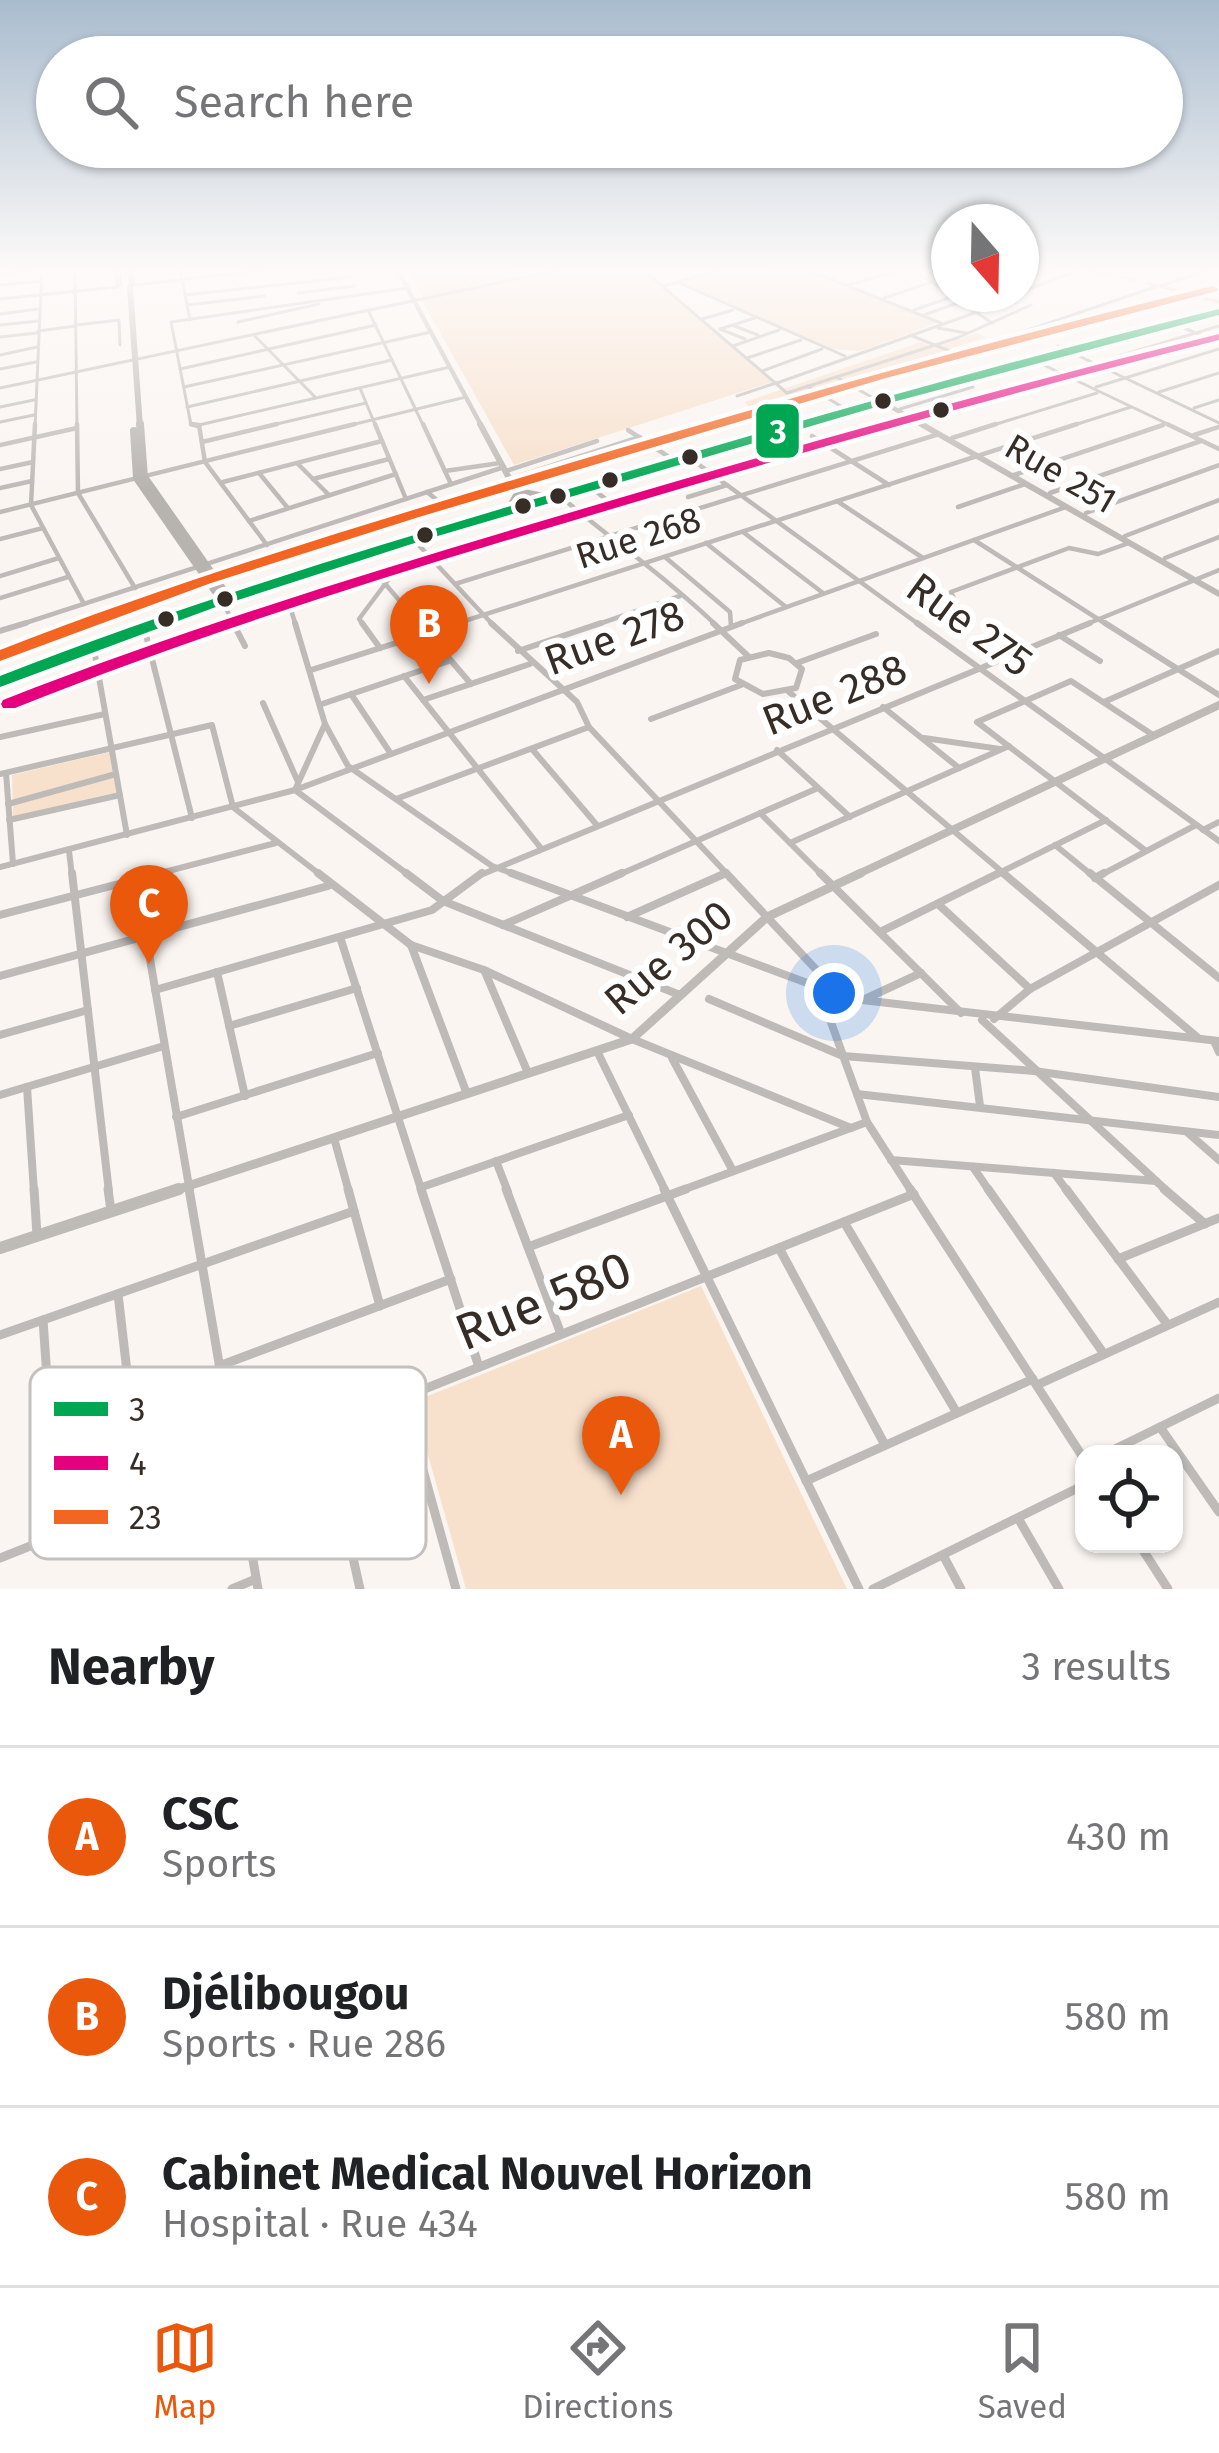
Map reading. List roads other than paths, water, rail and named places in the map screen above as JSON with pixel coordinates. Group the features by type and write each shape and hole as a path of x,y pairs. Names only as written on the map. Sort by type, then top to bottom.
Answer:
{"main road":[{"path":"130,343 140,478 223,596"},
{"path":"223,596 543,497 1077,343"},
{"path":"0,679 223,596 512,506 1060,347"},
{"path":"512,506 519,492 543,497"},
{"path":"0,679 145,623"}],"street":[{"path":"37,343 31,505 84,604"},
{"path":"76,343 78,493 135,588"},
{"path":"175,343 191,425 450,367"},
{"path":"0,388 213,343"},
{"path":"263,343 316,398"},
{"path":"180,369 295,343"},
{"path":"184,387 383,343"},
{"path":"384,343 451,484"},
{"path":"437,343 524,504"},
{"path":"730,343 788,393 940,343"},
{"path":"733,346 742,343"},
{"path":"747,358 790,343"},
{"path":"816,343 848,358"},
{"path":"737,396 888,343"},
{"path":"926,343 952,355 991,343"},
{"path":"922,421 1164,343"},
{"path":"952,438 1219,346"},
{"path":"0,355 37,347"},
{"path":"762,370 825,347"},
{"path":"1060,347 1219,425"},
{"path":"835,352 862,353"},
{"path":"1029,358 1219,449"},
{"path":"187,407 392,360"},
{"path":"0,369 36,362"},
{"path":"1156,393 1219,373"},
{"path":"836,377 879,399"},
{"path":"807,386 844,408"},
{"path":"901,409 973,387"},
{"path":"360,388 406,499"},
{"path":"0,512 466,397"},
{"name":"Rue 251","path":"879,399 979,456"},
{"name":"Rue 251","path":"879,399 1219,592"},
{"path":"0,407 34,400"},
{"path":"1190,409 1219,400"},
{"path":"202,442 366,403"},
{"name":"Rue 268","path":"311,670 1131,407"},
{"path":"0,422 34,415"},
{"path":"1013,475 1167,424"},
{"path":"199,425 205,462 267,545"},
{"path":"1191,436 1219,425"},
{"path":"0,445 77,428"},
{"path":"628,430 672,459"},
{"path":"455,584 939,434"},
{"path":"812,436 889,484"},
{"path":"428,492 442,504 640,437"},
{"path":"1050,494 1201,440"},
{"path":"220,483 382,441"},
{"path":"0,632 597,441"},
{"name":"Rue 275","path":"687,456 1219,841"},
{"path":"314,479 389,459"},
{"path":"0,470 33,461"},
{"path":"297,463 329,496"},
{"path":"1086,514 1219,465"},
{"path":"445,471 504,467"},
{"path":"259,473 288,508"},
{"path":"231,618 575,509 710,473"},
{"path":"249,521 396,474"},
{"name":"Rue 251","path":"1013,475 1196,579"},
{"path":"0,488 32,481"},
{"path":"958,507 1024,484"},
{"path":"688,497 728,485"},
{"path":"589,486 607,500"},
{"path":"559,495 641,564 667,578 680,596 748,656"},
{"path":"957,605 952,592 1069,548 1098,554 1219,500"},
{"path":"837,501 922,558"},
{"name":"Rue 278","path":"0,867 234,808 1066,507"},
{"path":"0,539 43,528"},
{"path":"743,532 823,593"},
{"path":"1165,558 1219,537"},
{"path":"413,539 530,664 577,702 589,727 767,917 821,983 867,1122 1075,1445"},
{"path":"974,540 1219,695"},
{"path":"706,543 786,607"},
{"path":"665,556 730,612 731,626"},
{"path":"0,576 58,558"},
{"path":"380,648 359,619 400,564"},
{"name":"Rue 288","path":"155,990 432,910 492,866 1219,570"},
{"path":"375,572 471,684"},
{"path":"0,598 68,577"},
{"path":"223,596 245,646"},
{"path":"518,651 680,596"},
{"path":"287,600 325,724 348,766 492,866 862,1000 963,1016 1216,1041 1219,1052"},
{"path":"145,623 192,818"},
{"path":"797,663 804,676 789,692 763,694 741,685 733,672 748,656 769,653 797,663 876,634"},
{"path":"1059,635 1100,661"},
{"path":"93,644 127,835"},
{"path":"1104,702 1219,651"},
{"path":"322,704 451,661"},
{"path":"423,700 530,664"},
{"path":"404,676 540,847"},
{"path":"1146,851 976,722 1073,681 1153,736"},
{"path":"651,719 741,685"},
{"path":"789,692 1200,1040"},
{"path":"350,694 388,751"},
{"path":"263,703 297,786 443,901 680,995"},
{"name":"Rue 300","path":"0,1248 632,1039 767,917 1219,705"},
{"path":"883,707 959,768"},
{"path":"0,737 105,714"},
{"path":"297,786 325,724"},
{"path":"13,864 3,774 212,725 234,808 328,886 411,945 484,970 671,1056 851,1127"},
{"path":"396,799 589,727"},
{"path":"920,737 1005,747"},
{"path":"790,843 1005,747"},
{"path":"531,748 596,824"},
{"path":"777,750 850,817"},
{"path":"8,804 116,774"},
{"path":"503,925 818,788"},
{"path":"9,820 119,795"},
{"path":"760,813 963,1016"},
{"path":"880,932 1106,820"},
{"path":"1095,878 1146,851 1219,822"},
{"path":"0,915 276,843"},
{"path":"1055,845 1218,974"},
{"path":"69,850 111,1211"},
{"path":"627,917 726,873"},
{"path":"994,1019 1030,989 1219,885"},
{"path":"0,976 328,886"},
{"path":"938,904 1030,989"},
{"path":"146,936 219,1366 451,1280"},
{"path":"340,937 479,1367"},
{"path":"411,945 467,1094"},
{"path":"484,970 528,1073"},
{"path":"217,972 244,1096"},
{"path":"862,1000 921,973"},
{"path":"229,1026 357,988"},
{"path":"709,1000 844,1056 1034,1071 1219,1097"},
{"path":"0,1034 88,1010"},
{"path":"979,1017 1080,1116 1205,1224"},
{"path":"0,1095 164,1046"},
{"path":"598,1051 859,1589"},
{"path":"176,1117 378,1054"},
{"path":"671,1056 733,1172"},
{"path":"975,1066 980,1106"},
{"path":"27,1087 37,1235"},
{"path":"857,1094 1219,1135"},
{"path":"421,1187 629,1115"},
{"path":"528,1247 867,1122"},
{"path":"1184,1130 1219,1160"},
{"path":"334,1138 380,1306"},
{"path":"891,1160 1156,1181"},
{"path":"496,1161 561,1334"},
{"path":"973,1167 1104,1354"},
{"path":"1054,1173 1168,1325"},
{"name":"Rue 580","path":"426,1389 914,1194"},
{"path":"0,1335 355,1211"},
{"path":"1118,1259 1219,1218"},
{"path":"844,1222 957,1413"},
{"path":"779,1248 885,1445"},
{"path":"118,1294 126,1367"},
{"path":"806,1480 1219,1302"},
{"path":"43,1320 46,1367"},
{"path":"1124,1445 1219,1398"},
{"path":"1160,1427 1218,1507"},
{"path":"426,1482 455,1589"},
{"path":"873,1589 1075,1490"},
{"path":"1018,1518 1059,1589"},
{"name":"Rue 580","path":"0,1558 30,1546"},
{"path":"1145,1553 1168,1589"},
{"path":"943,1555 962,1589"},
{"path":"353,1559 360,1589"},
{"path":"232,1589 257,1584"}],"place":[{"name":"Djélibougou","path":"429,684"},
{"name":"Cabinet Medical Nouvel Horizon","path":"149,964"},
{"name":"CSC","path":"621,1495"}]}
